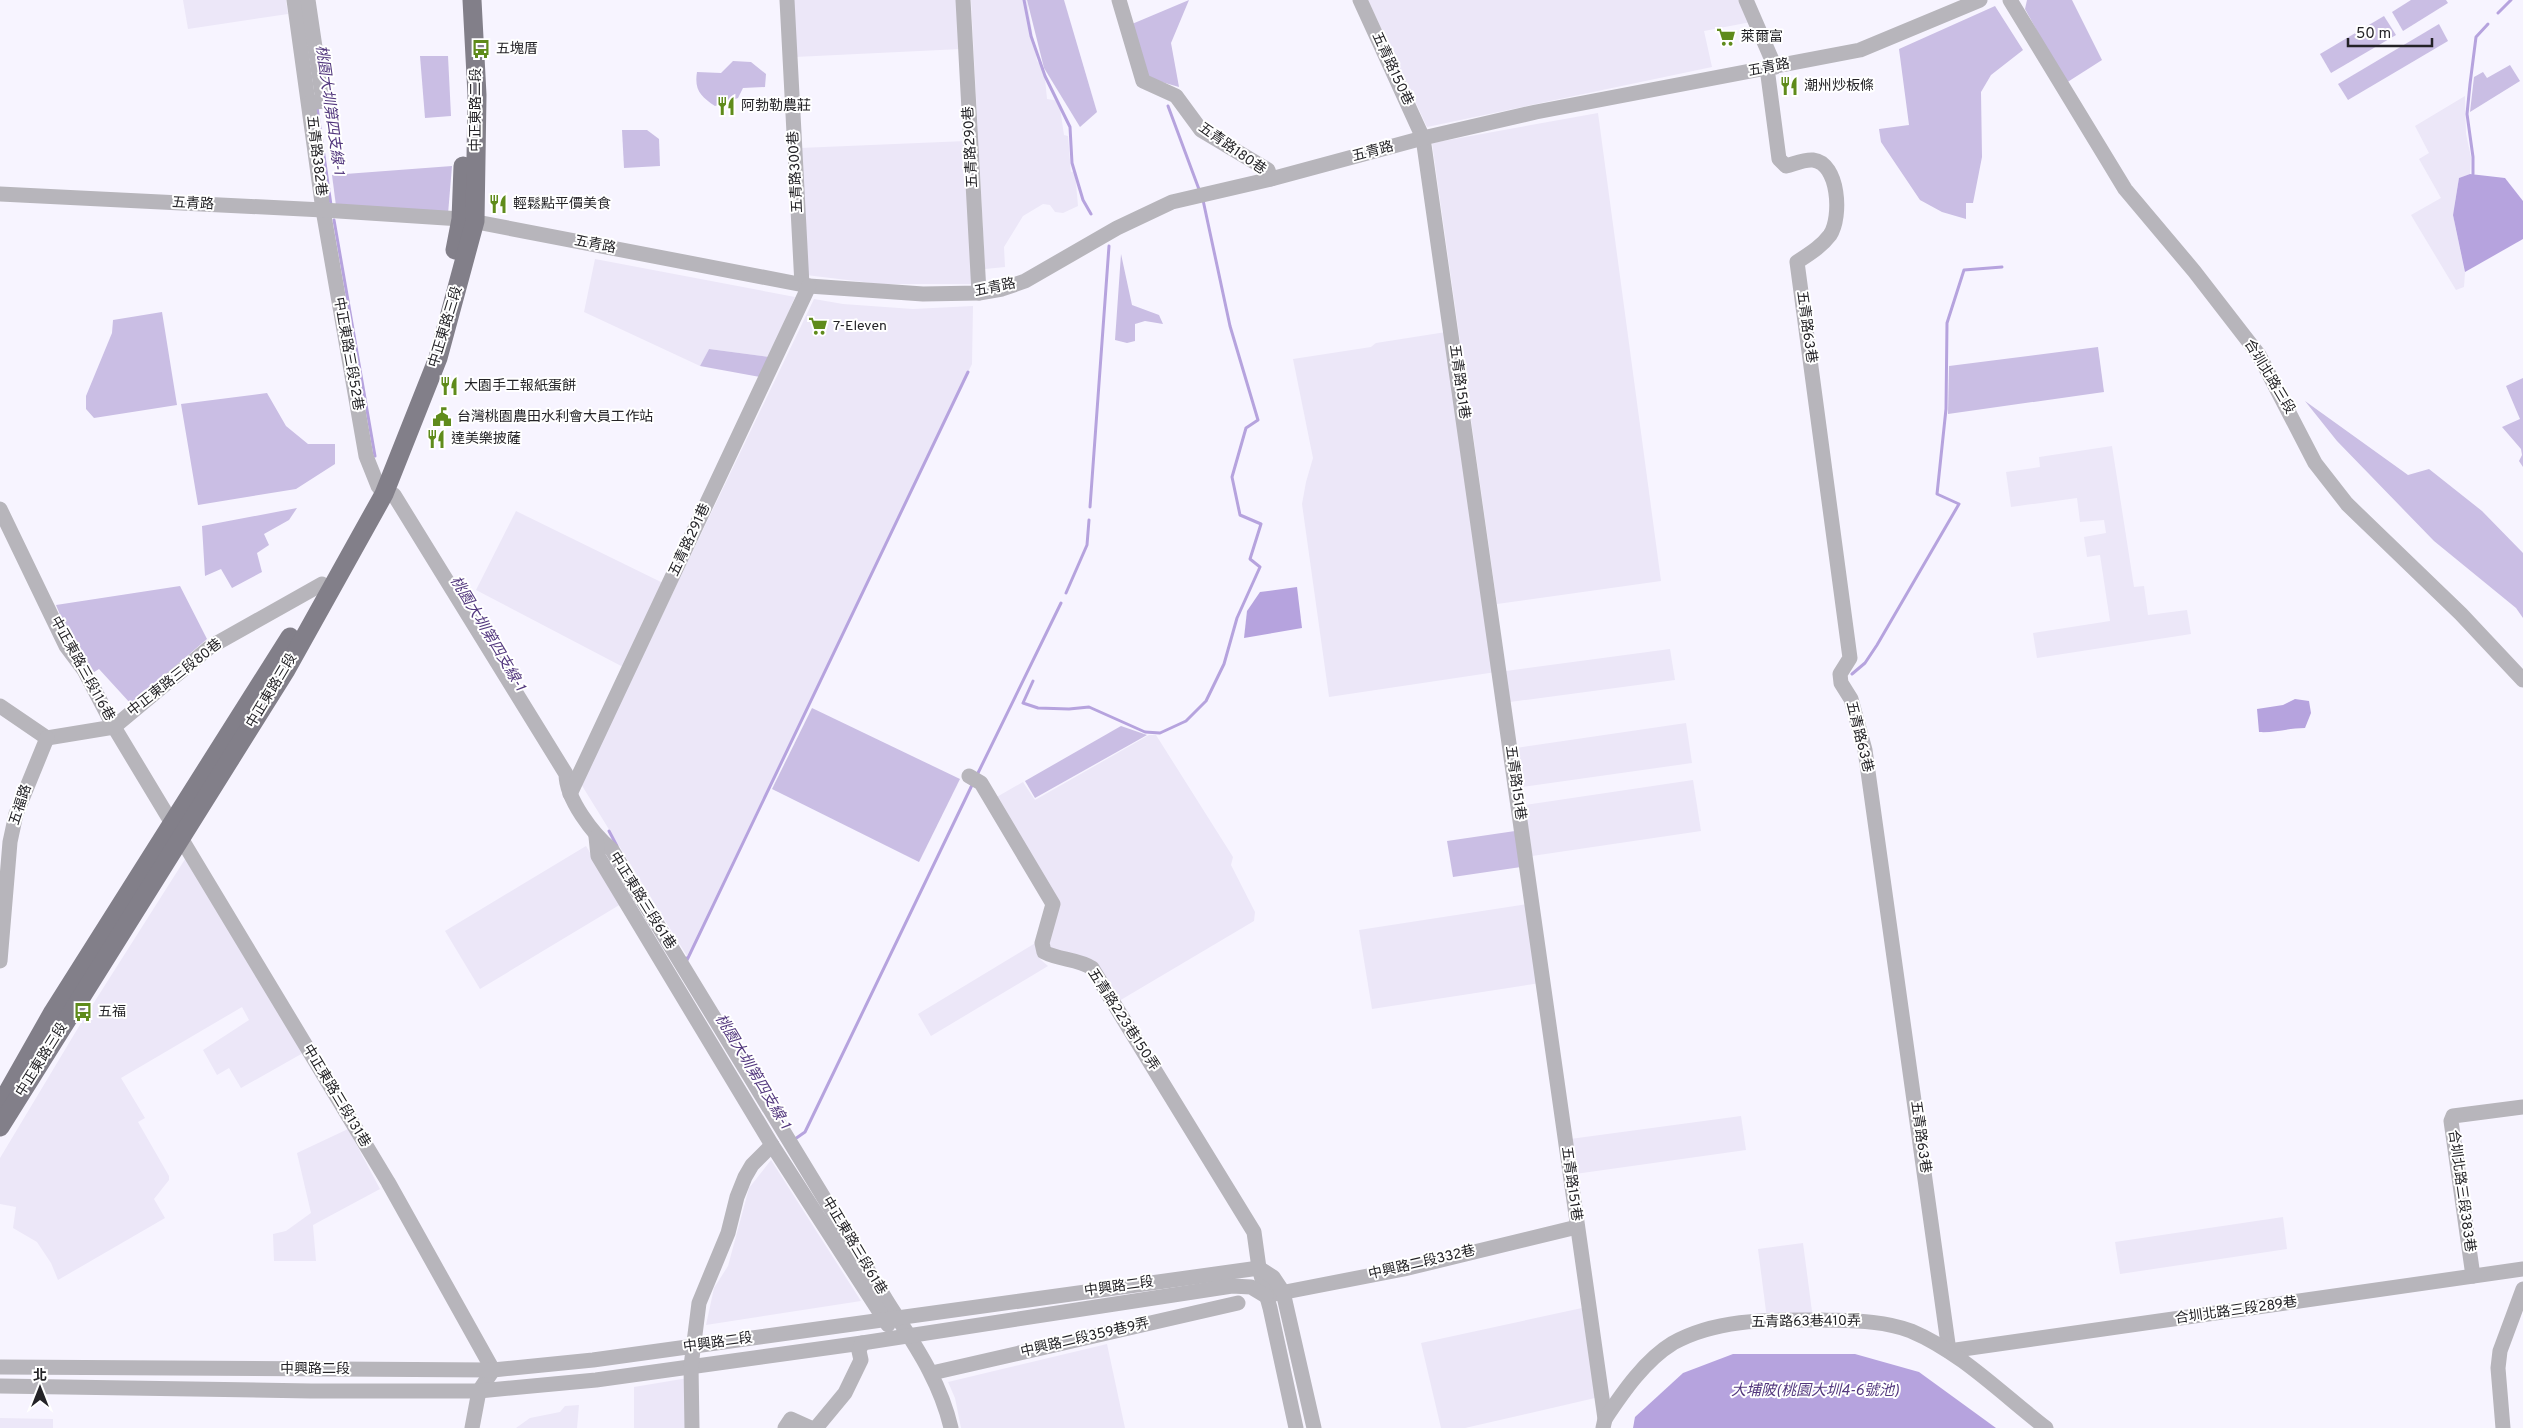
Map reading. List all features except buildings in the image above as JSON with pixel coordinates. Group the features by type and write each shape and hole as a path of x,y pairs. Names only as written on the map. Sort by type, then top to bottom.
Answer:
{"main road":[{"name":"中正東路二段","path":"460,0 465,94 468,220"},
{"name":"中正東路二段","path":"468,220 477,95 472,0"},
{"name":"中正東路三段","path":"0,1105 53,1012 286,670 381,490 468,220"},
{"name":"中正東路三段","path":"0,1127 177,832 322,584 381,490"}],"street":[{"name":"五青路382巷","path":"294,0 323,210"},
{"name":"五青路382巷","path":"308,0 323,101 309,103"},
{"name":"五青路300巷","path":"787,0 805,285"},
{"name":"五青路290巷","path":"963,0 979,293"},
{"name":"五青路180巷","path":"1119,0 1143,81 1176,96 1201,130 1268,170 1270,179"},
{"name":"五青路150巷","path":"1360,0 1423,138"},
{"path":"1746,0 1771,67"},
{"name":"五青路","path":"0,194 323,210 468,220 805,285 923,294 979,293 1002,290 1025,281 1117,228 1172,202 1270,179 1423,138 1536,112 1860,50 1980,0"},
{"name":"合圳北路三段","path":"2010,0 2125,189 2194,271 2259,355 2315,462 2347,504 2461,614 2523,680"},
{"name":"五青路63巷","path":"1771,67 1779,159 1786,166 1811,159 1820,162 1830,173 1836,194 1837,213 1831,233 1818,248 1797,262 1850,658 1840,674 1841,683 1851,700 1865,750 1949,1351"},
{"name":"五青路151巷","path":"1423,138 1604,1423"},
{"name":"中正東路三段52巷","path":"323,210 366,456 381,490"},
{"name":"五青路291巷","path":"570,794 805,285"},
{"name":"中正東路三段61巷","path":"381,490 394,495 566,774 566,787 570,794 596,837 612,850 890,1318"},
{"name":"中正東路三段116巷","path":"0,509 66,646 84,670 114,727 177,832"},
{"name":"中正東路三段80巷","path":"114,727 210,647 322,584"},
{"path":"0,706 47,738 114,727"},
{"name":"五福路","path":"0,961 10,842 16,814 47,738"},
{"name":"五青路223巷150弄","path":"969,776 981,783 1053,904 1042,942 1044,952 1054,957 1086,964 1092,968 1254,1232 1259,1268"},
{"name":"中正東路三段131巷","path":"177,832 388,1182 493,1370"},
{"path":"596,837 598,856 772,1146 890,1318 908,1337 932,1373 951,1428"},
{"name":"合圳北路三段383巷","path":"2473,1276 2451,1121 2453,1116 2523,1107"},
{"path":"692,1428 691,1366 699,1303 728,1233 736,1197 752,1166 772,1146"},
{"name":"中興路二段332巷","path":"1266,1296 1404,1269 1577,1228"},
{"path":"1259,1268 1272,1277 1283,1292 1314,1428"},
{"path":"1259,1268 1296,1428"},
{"name":"中興路二段","path":"0,1367 493,1370 593,1360 1259,1268"},
{"name":"合圳北路三段289巷","path":"1949,1351 2523,1269"},
{"name":"中興路二段","path":"0,1386 479,1391 596,1380 908,1337 1232,1286 1251,1287 1266,1296"},
{"path":"2503,1428 2498,1368 2500,1351 2523,1289"},
{"name":"中興路二段359巷9弄","path":"932,1373 1238,1303"},
{"name":"五青路63巷410弄","path":"1604,1423 1642,1370 1672,1344 1706,1329 1762,1320 1867,1321 1910,1331 1949,1351"},
{"path":"816,1428 845,1393 860,1360 859,1351 862,1343"},
{"path":"1949,1351 2046,1428"},
{"path":"79,1387 80,1368"},
{"path":"472,1428 479,1391 493,1370"},
{"path":"785,1428 791,1419 811,1428"}],"shaded area":[{"path":"183,0 286,0 288,14 188,29"},
{"path":"792,0 959,0 961,49 795,57"},
{"path":"971,0 1027,0 1037,61 1044,68 1047,99 1059,101 1064,135 1068,136 1071,172 1075,171 1078,206 1063,213 1055,212 1050,205 1043,204 1023,216 1004,247 1005,267 985,269"},
{"path":"1027,0 1064,0 1097,112 1080,127 1044,68"},
{"path":"1189,0 1171,43 1179,87 1148,78 1132,24"},
{"path":"1368,0 1741,0 1751,22 1704,31 1712,67 1427,127"},
{"path":"2027,0 2072,0 2102,60 2066,83 2025,9"},
{"path":"2411,0 2446,0 2448,3 2403,31 2392,12"},
{"path":"1995,6 2023,50 1991,75 1981,92 1982,157 1973,203 1966,203 1966,219 1942,212 1920,200 1881,142 1879,129 1909,125 1899,49"},
{"path":"2384,16 2396,35 2331,73 2320,54"},
{"path":"2439,24 2448,41 2348,100 2338,84"},
{"path":"420,56 448,56 451,116 425,118"},
{"path":"733,61 751,62 766,74 765,87 743,88 738,98 715,106 700,92 696,78 697,72 721,73"},
{"path":"2510,65 2520,81 2470,112 2474,77 2483,72 2487,78"},
{"path":"2465,96 2466,134 2471,157 2470,174 2459,178 2453,215 2465,273 2464,287 2456,290 2411,215 2441,198 2419,159 2429,153 2415,126"},
{"path":"1598,113 1661,581 1497,604 1432,143"},
{"path":"622,130 647,130 659,139 660,166 624,168"},
{"path":"966,141 976,284 880,284 806,275 800,148"},
{"path":"452,166 448,214 336,206 332,175"},
{"path":"1121,254 1132,305 1159,315 1163,324 1145,321 1135,324 1135,341 1127,343 1115,340"},
{"path":"595,259 795,297 769,357 709,349 700,366 584,312"},
{"path":"814,299 843,304 913,309 973,306 972,364 687,956 581,784"},
{"path":"162,312 177,405 94,418 86,409 86,396 112,333 113,320"},
{"path":"1446,332 1496,672 1329,697 1302,504 1313,458 1293,359 1371,347 1376,343"},
{"path":"2098,347 2104,392 1948,414 1949,366"},
{"path":"709,349 769,357 760,377 700,366"},
{"path":"2523,378 2523,467 2519,461 2522,455 2521,449 2502,427 2520,419 2506,386"},
{"path":"267,393 286,426 308,444 335,444 335,464 296,489 198,505 181,404"},
{"path":"2305,401 2408,475 2429,469 2482,511 2523,553 2523,618 2516,608 2434,541 2337,441"},
{"path":"2112,446 2134,587 2144,586 2148,615 2187,610 2191,634 2037,658 2033,633 2110,621 2100,555 2087,557 2084,537 2106,533 2104,520 2080,522 2077,498 2011,507 2006,472 2040,467 2039,457"},
{"path":"297,508 289,520 264,534 269,545 257,553 262,572 232,588 221,569 205,576 202,526"},
{"path":"516,511 665,584 625,668 476,590"},
{"path":"180,586 207,639 131,704 99,669 91,674 72,643 56,605"},
{"path":"1670,649 1675,680 1510,702 1506,671"},
{"path":"812,708 960,779 919,862 772,789"},
{"path":"1686,723 1692,763 1522,787 1516,748"},
{"path":"1121,726 1147,735 1035,798 1025,781"},
{"path":"1149,735 1156,735 1233,857 1231,865 1255,912 1254,921 1119,1001 1094,961 1050,950 1048,943 1059,903 995,798 1023,782 1035,800"},
{"path":"1693,780 1701,831 1532,856 1525,805"},
{"path":"1515,831 1521,867 1453,877 1447,841"},
{"path":"586,846 621,904 480,989 445,931"},
{"path":"187,856 303,1053 241,1088 229,1068 217,1075 203,1050 249,1020 242,1007 121,1078 145,1118 138,1122 169,1176 169,1180 154,1199 165,1218 58,1280 51,1263 37,1242 13,1228 16,1207 0,1204 0,1158 81,1023"},
{"path":"1528,904 1540,983 1372,1009 1359,930"},
{"path":"1037,942 1040,959 1048,966 931,1036 918,1014"},
{"path":"1741,1116 1746,1150 1575,1174 1570,1139"},
{"path":"348,1129 380,1189 313,1225 316,1261 274,1261 273,1234 286,1231 311,1213 297,1153"},
{"path":"771,1160 861,1301 706,1325 714,1288 728,1266 749,1188"},
{"path":"2283,1217 2287,1249 2120,1274 2115,1242"},
{"path":"1803,1243 1813,1319 1767,1319 1758,1249"},
{"path":"1582,1308 1595,1398 1465,1428 1441,1428 1421,1343"},
{"path":"1107,1344 1125,1428 961,1428 955,1398 948,1382"},
{"path":"688,1378 689,1428 634,1428 634,1387"},
{"path":"579,1405 577,1428 516,1428 530,1418 560,1412 565,1406"},
{"path":"0,1418 53,1419 53,1428 0,1428"}],"water":[{"path":"2470,174 2505,178 2523,201 2523,239 2465,272 2453,215 2459,178"},
{"path":"1297,587 1302,628 1244,638 1247,611 1260,592"},
{"path":"2295,699 2309,701 2311,713 2305,728 2259,732 2257,709 2283,705"},
{"name":"大埔陂(桃園大圳4-6號池)","path":"1733,1354 1855,1354 1919,1372 1996,1428 1633,1428 1635,1417 1683,1373"}],"waterway":[{"path":"1024,0 1031,36 1045,76 1070,127 1072,163 1083,200 1091,214"},
{"path":"2498,13 2511,0"},
{"path":"2473,174 2473,157 2467,114 2476,37 2488,24"},
{"path":"1168,106 1200,192"},
{"name":"桃園大圳第四支線-1","path":"317,107 331,205"},
{"path":"1033,681 1023,703 1038,708 1069,709 1089,707 1145,732 1160,733 1186,721 1206,701 1224,664 1237,618 1260,567 1250,559 1261,524 1240,515 1232,477 1246,428 1258,420 1230,326 1203,200"},
{"name":"桃園大圳第四支線-1","path":"334,220 375,456"},
{"path":"1090,507 1109,246"},
{"path":"1852,674 1865,663 1877,645 1959,504 1937,494 1946,409 1947,323 1964,270 2002,267"},
{"path":"686,958 687,960 968,372"},
{"path":"1066,593 1087,545 1089,520"},
{"path":"978,773 1061,603"},
{"path":"795,1139 805,1132 973,783"},
{"path":"609,831 617,846"}],"place":[{"name":"萊爾富","path":"1726,37"},
{"name":"五塊厝","path":"481,49"},
{"name":"潮州炒板條","path":"1789,86"},
{"name":"阿勃勒農莊","path":"726,106"},
{"name":"輕鬆點平價美食","path":"498,204"},
{"name":"7-Eleven","path":"818,326"},
{"name":"大園手工報紙蛋餅","path":"449,386"},
{"name":"台灣桃園農田水利會大員工作站","path":"442,417"},
{"name":"達美樂披薩","path":"436,439"},
{"name":"五福","path":"83,1012"}]}
